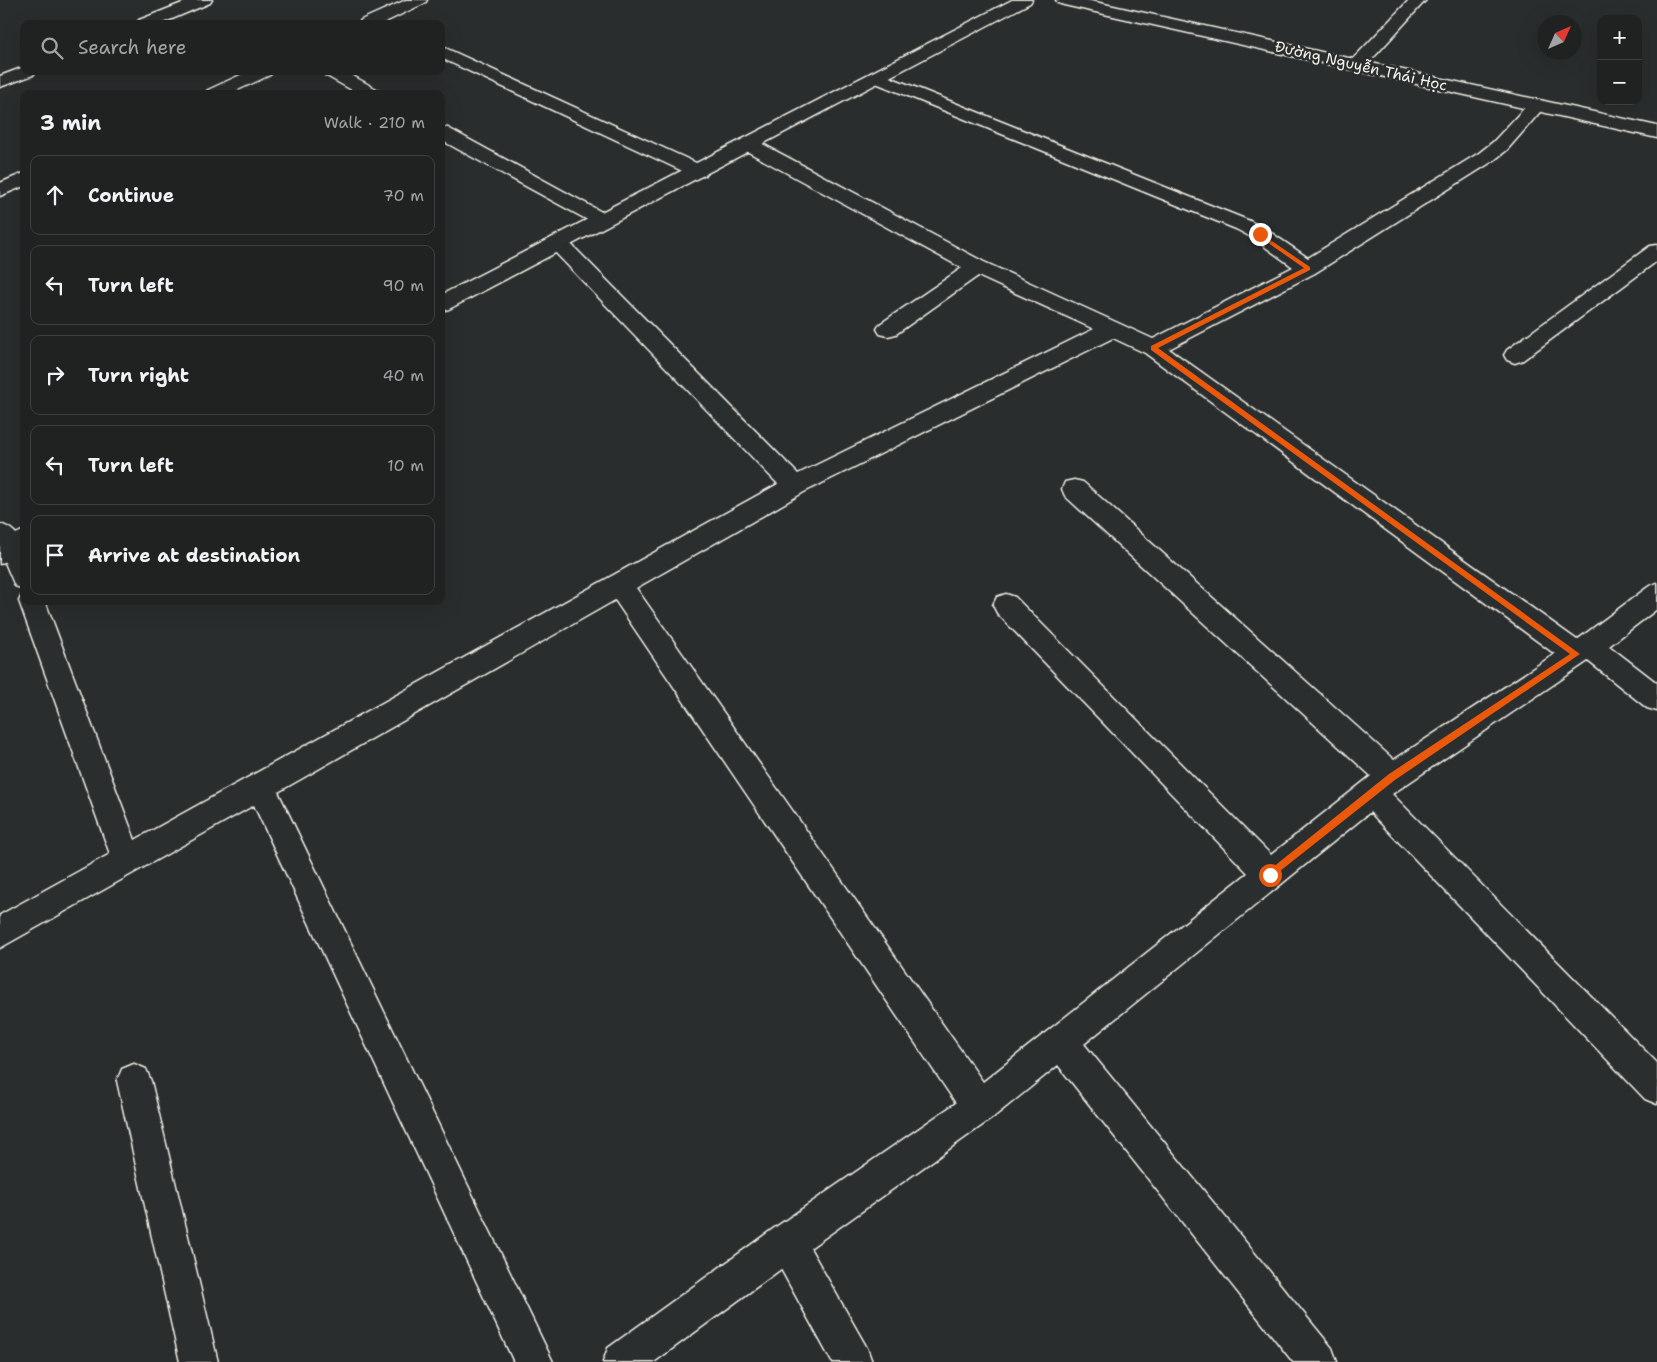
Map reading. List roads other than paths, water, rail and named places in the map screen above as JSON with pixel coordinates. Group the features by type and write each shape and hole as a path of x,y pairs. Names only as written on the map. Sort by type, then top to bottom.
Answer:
{"street":[{"path":"155,20 204,0"},
{"path":"379,20 419,0"},
{"path":"445,302 1024,0"},
{"name":"Đường Nguyễn Thái Học","path":"1065,0 1657,132"},
{"path":"1357,65 1418,0"},
{"path":"445,53 698,170"},
{"path":"0,82 20,74"},
{"path":"223,90 255,75"},
{"path":"338,75 365,90"},
{"path":"877,77 1243,225 1260,234 1308,268"},
{"path":"1153,348 1308,268 1493,152 1537,105"},
{"path":"445,134 602,220"},
{"path":"748,144 977,267 1153,348 1583,650 1657,699"},
{"path":"10,185 20,196"},
{"path":"558,243 795,486"},
{"path":"1515,355 1657,251"},
{"path":"888,329 977,267"},
{"path":"0,932 795,486 1113,329"},
{"path":"1074,489 1382,785 1657,1087"},
{"path":"9,544 20,570"},
{"path":"619,584 979,1107"},
{"path":"622,1362 786,1242 979,1107 1382,785 1583,650 1657,594"},
{"path":"33,605 128,861"},
{"path":"1006,605 1270,875"},
{"path":"260,786 534,1362"},
{"path":"1061,1043 1318,1362"},
{"path":"134,1081 199,1362"},
{"path":"786,1242 853,1362"}]}
